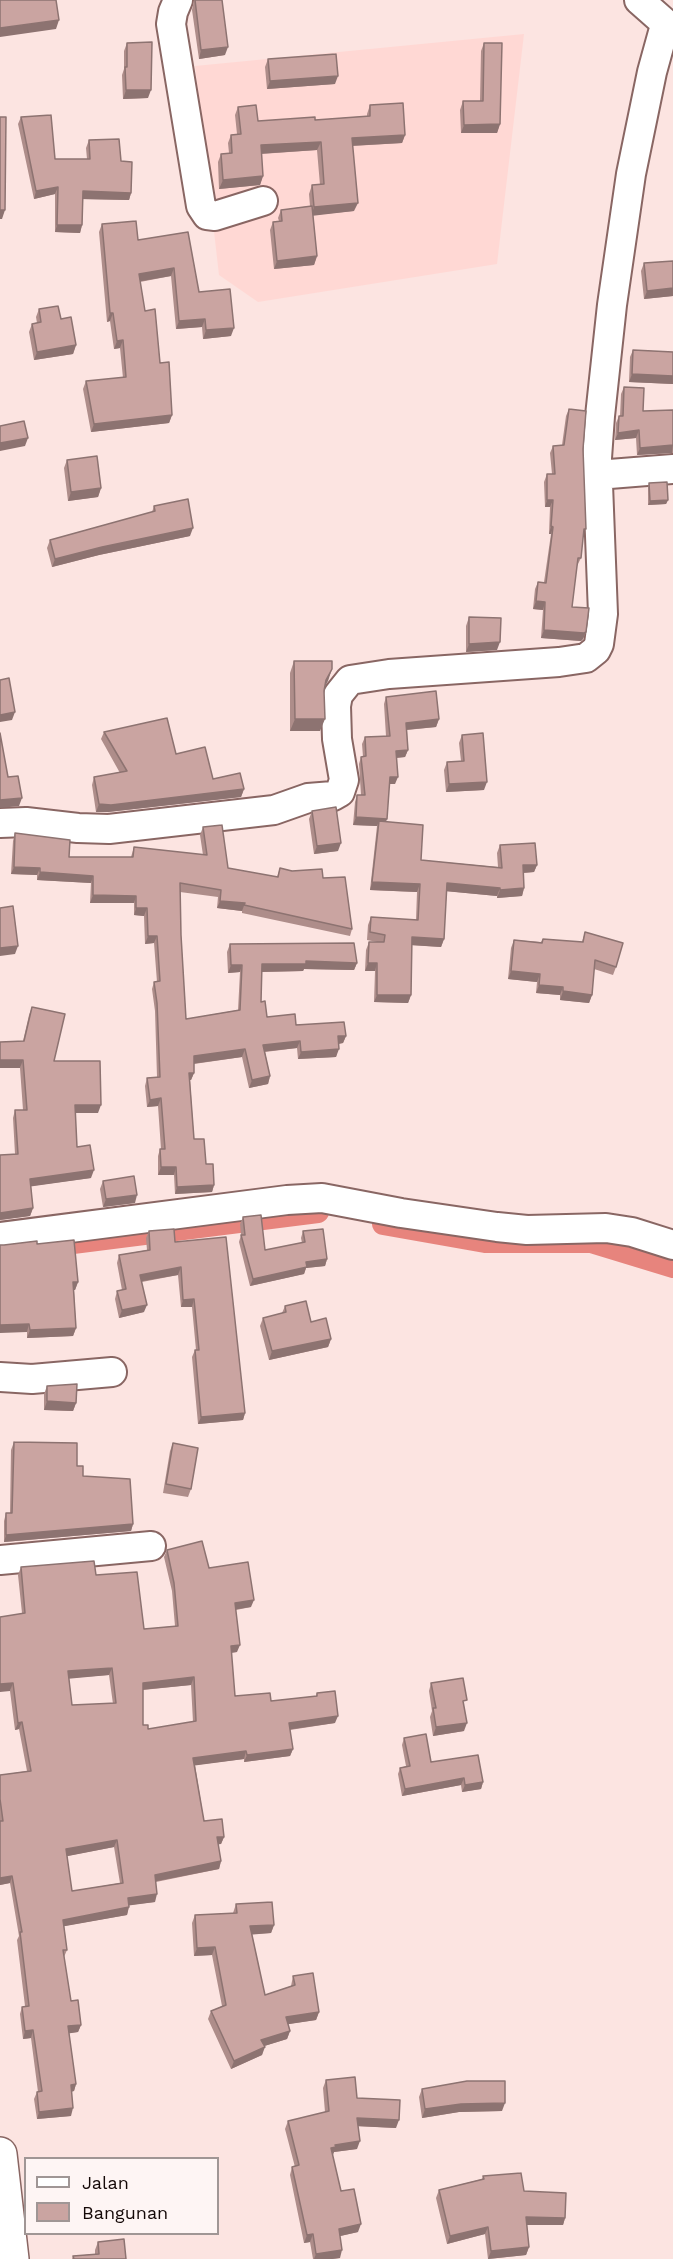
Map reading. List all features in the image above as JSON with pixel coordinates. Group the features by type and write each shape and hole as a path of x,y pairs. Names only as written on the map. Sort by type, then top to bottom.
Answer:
{"main road":[{"path":"0,2154 12,2259"}],"street":[{"path":"178,0 171,24 201,206 207,215 215,216 263,201"},
{"path":"0,823 26,822 109,829 274,810 308,798 333,796 340,792 344,780 337,739 336,706 338,695 350,681 389,674 586,658 596,650 603,614 597,475 600,416 612,306 631,174 669,28 639,0"},
{"path":"597,475 673,469"},
{"path":"0,1238 287,1200 322,1198 401,1213 497,1227 526,1230 606,1228 632,1232 673,1245"},
{"path":"0,1377 32,1379 112,1372"},
{"path":"0,1560 151,1546"}],"shaded area":[{"path":"524,34 497,264 258,302 219,275 195,66"}],"building":[{"path":"0,0 56,0 59,20 0,28"},
{"path":"195,0 222,0 228,47 201,50"},
{"path":"152,42 151,90 126,90 127,43"},
{"path":"484,43 502,43 500,124 464,125 463,101 483,101"},
{"path":"336,54 338,76 270,81 268,59"},
{"path":"403,103 405,135 352,138 358,203 314,207 312,185 324,184 321,142 261,145 263,176 223,180 221,154 232,153 231,135 241,134 238,107 256,105 258,121 315,117 315,120 370,116 370,105"},
{"path":"51,115 55,159 90,159 89,140 119,139 121,161 132,162 131,193 83,191 82,225 57,225 58,187 36,191 21,117"},
{"path":"0,117 6,117 5,210 0,210"},
{"path":"312,206 317,256 277,261 273,222 282,221 281,210"},
{"path":"136,221 138,240 188,232 199,292 230,289 234,328 206,330 205,319 179,321 174,268 139,274 145,311 155,309 160,363 169,362 172,415 94,424 86,381 126,377 123,340 117,341 113,313 110,313 102,224"},
{"path":"673,261 673,288 647,291 644,263"},
{"path":"58,306 61,319 71,317 76,345 37,352 32,324 41,322 39,309"},
{"path":"633,350 673,352 673,376 632,374"},
{"path":"624,387 644,388 643,411 673,410 673,445 640,448 639,430 618,433 619,416 623,416"},
{"path":"569,409 586,411 583,449 586,529 584,529 581,558 578,558 572,607 589,608 584,633 544,630 545,602 536,601 538,582 546,583 553,527 551,526 553,500 547,500 547,474 555,474 553,446 564,445"},
{"path":"24,421 28,438 0,443 0,426"},
{"path":"97,456 101,488 71,492 67,460"},
{"path":"667,482 668,500 650,501 649,483"},
{"path":"188,499 193,528 55,559 50,540 155,511 154,506"},
{"path":"469,617 501,618 500,642 469,644"},
{"path":"294,661 332,661 332,669 326,680 324,691 325,719 295,719"},
{"path":"9,678 15,712 0,715 0,680"},
{"path":"436,691 439,719 406,723 408,750 396,751 398,777 390,777 387,819 356,817 357,795 365,795 361,757 366,756 365,737 390,736 386,697"},
{"path":"167,718 176,754 205,747 213,779 240,773 244,789 111,805 99,804 94,777 127,771 104,732"},
{"path":"0,733 8,777 18,776 22,798 0,800"},
{"path":"483,733 487,782 449,784 447,762 464,761 462,735"},
{"path":"336,807 341,843 317,846 312,811"},
{"path":"379,821 423,825 421,860 502,868 500,845 535,843 537,865 523,865 524,888 500,890 500,888 447,883 444,939 412,937 411,995 377,995 377,963 368,963 369,942 384,942 385,935 370,932 371,917 418,920 420,884 372,882"},
{"path":"222,825 228,868 278,877 280,868 292,871 322,869 323,878 345,877 352,929 244,905 245,903 220,901 221,890 180,883 186,1019 240,1010 242,965 231,965 230,944 354,943 357,963 306,961 306,964 262,964 261,1002 265,1001 267,1017 295,1014 296,1025 344,1022 346,1036 338,1036 339,1049 301,1052 300,1041 263,1045 270,1076 252,1080 245,1049 194,1056 194,1073 189,1073 194,1139 204,1139 206,1164 213,1164 214,1185 177,1187 176,1167 161,1167 160,1149 165,1149 161,1098 150,1100 147,1078 160,1077 154,982 160,981 157,936 148,936 147,908 136,908 136,896 93,895 93,876 40,872 40,868 14,867 15,833 70,840 69,857 133,857 134,847 207,855 203,827"},
{"path":"13,906 18,946 0,948 0,908"},
{"path":"585,932 623,943 616,967 595,960 592,995 563,991 563,987 539,985 540,974 511,971 514,940 542,943 543,939 583,942"},
{"path":"32,1007 65,1014 54,1061 100,1061 101,1105 75,1105 77,1147 90,1145 94,1170 30,1179 33,1208 0,1213 0,1155 18,1154 15,1110 27,1110 23,1060 0,1060 0,1042 24,1041"},
{"path":"134,1176 137,1195 106,1199 103,1181"},
{"path":"261,1215 265,1250 305,1242 303,1231 323,1229 327,1259 306,1262 307,1267 253,1279 241,1235 245,1235 243,1217"},
{"path":"174,1229 175,1242 226,1237 245,1413 201,1417 195,1350 199,1350 194,1299 183,1300 181,1267 140,1275 147,1305 122,1310 117,1291 126,1289 119,1255 150,1250 149,1231"},
{"path":"74,1240 78,1282 73,1282 76,1328 30,1330 29,1324 0,1325 0,1245"},
{"path":"306,1301 311,1322 326,1318 331,1339 272,1351 263,1318 286,1312 285,1306"},
{"path":"77,1384 76,1403 47,1401 47,1386"},
{"path":"14,1442 77,1443 77,1466 83,1466 83,1476 130,1479 133,1524 6,1535 6,1513 12,1513"},
{"path":"173,1443 198,1448 191,1489 166,1484"},
{"path":"202,1541 209,1568 248,1562 254,1600 235,1603 240,1645 231,1646 235,1696 270,1693 271,1701 317,1696 317,1693 335,1691 338,1716 289,1723 293,1749 247,1755 246,1751 193,1758 204,1821 222,1819 224,1837 217,1837 221,1861 155,1875 157,1894 128,1898 129,1907 63,1920 67,1950 63,1950 71,2001 78,2000 81,2025 68,2026 76,2084 71,2085 73,2108 39,2112 37,2092 42,2091 33,2030 25,2031 22,2007 29,2006 20,1932 22,1932 12,1876 0,1878 0,1821 3,1821 0,1775 31,1771 22,1722 18,1723 13,1683 0,1684 0,1617 25,1613 21,1567 94,1561 96,1575 137,1572 144,1629 178,1626 174,1583 167,1550","holes":["112,1668 116,1703 72,1705 68,1671","194,1677 196,1721 148,1729 148,1725 143,1725 143,1683","117,1840 123,1883 72,1891 66,1849"]},
{"path":"463,1678 467,1700 463,1701 467,1723 436,1727 433,1708 436,1708 431,1683"},
{"path":"426,1734 431,1762 478,1755 483,1782 465,1785 464,1778 405,1789 400,1768 410,1766 404,1738"},
{"path":"272,1902 274,1925 250,1926 265,1995 295,1985 293,1976 313,1973 319,2012 286,2017 290,2031 261,2040 265,2047 234,2061 211,2011 226,2005 215,1947 197,1948 195,1915 237,1913 236,1904"},
{"path":"355,2077 357,2098 400,2100 399,2120 357,2118 360,2141 335,2145 336,2147 331,2148 341,2191 354,2189 361,2224 339,2229 342,2250 316,2254 313,2234 307,2235 292,2167 299,2165 288,2121 329,2111 326,2080"},
{"path":"467,2081 505,2081 505,2103 461,2104 425,2109 422,2089"},
{"path":"521,2173 524,2191 566,2193 565,2218 526,2217 529,2247 491,2251 488,2227 450,2236 439,2190 484,2179 483,2176"},
{"path":"124,2239 126,2259 74,2259 73,2256 99,2254 98,2242"}],"waterway":[{"path":"45,1245 318,1212"},
{"path":"383,1224 485,1242 591,1242 673,1267"}]}
